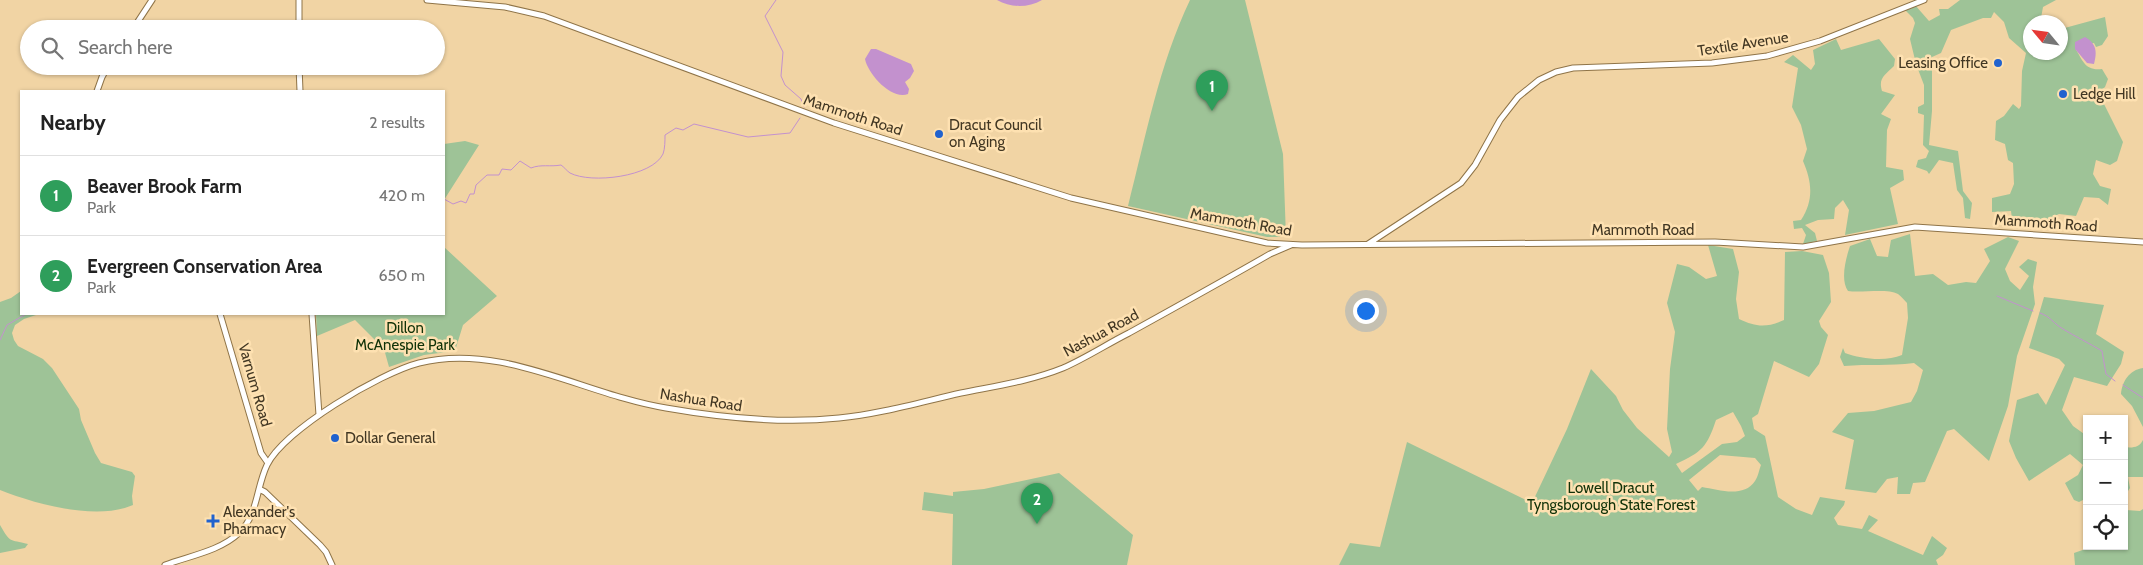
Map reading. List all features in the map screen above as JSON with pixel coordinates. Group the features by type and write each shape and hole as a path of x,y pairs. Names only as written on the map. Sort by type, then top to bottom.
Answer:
{"main road":[{"path":"139,20 152,0"},
{"path":"299,0 299,20"},
{"name":"Mammoth Road","path":"427,0 505,7 544,16 825,120 1071,198 1267,243 1292,245 1715,242 1803,247 1915,227 2143,242"},
{"name":"Textile Avenue","path":"1368,244 1461,183 1475,164 1500,120 1518,97 1539,80 1556,72 1573,68 1712,64 1767,56 1820,41 1924,0"},
{"path":"98,90 103,75"},
{"path":"299,75 300,90"},
{"path":"1386,233 1387,238 1394,244"},
{"name":"Nashua Road","path":"165,565 222,544 238,534 252,514 268,463 287,438 368,385 398,370 418,363 456,358 496,361 662,408 757,421 815,420 858,416 1030,378 1065,367 1270,254 1292,245"},
{"name":"Varnum Road","path":"220,315 262,454 268,463"},
{"path":"312,315 319,416"},
{"path":"259,490 265,492 320,545 326,552 332,565"}],"green space":[{"path":"1190,0 1245,0 1283,154 1286,237 1267,237 1128,206 1162,75 1179,25"},
{"path":"1960,0 2056,0 2043,7 2042,15 2023,15 2023,50 2009,38 2004,22 1994,12 1991,18 1983,18 1951,30 1941,53 1932,57 1932,111 1929,145 1958,151 1963,191 1972,203 1970,219 1965,218 1963,198 1957,190 1953,163 1939,160 1929,174 1927,171 1916,167 1918,160 1926,158 1929,151 1923,145 1924,115 1918,113 1918,107 1924,104 1924,85 1916,64 1910,39 1915,23 1905,10 1915,5 1929,21 1940,15 1939,9 1948,9"},
{"path":"2105,17 2108,36 2102,45 2096,47 2094,43 2075,48 2088,67 2102,69 2108,79 2105,87 2097,94 2099,102 2104,104 2123,142 2117,161 2110,165 2096,160 2093,174 2100,186 2111,189 2108,205 2099,198 2084,197 2076,216 2059,214 2048,219 2043,230 2012,219 2011,211 1992,212 1992,198 2010,194 2014,184 2013,163 2008,160 2005,144 1995,140 1996,121 2004,116 2013,104 2019,109 2021,106 2022,71 2024,60 2068,60 2068,27"},
{"path":"1836,39 1841,50 1879,39 1895,59 1894,66 1883,77 1881,87 1882,91 1895,95 1881,114 1891,119 1887,130 1886,167 1903,170 1904,180 1890,188 1898,224 1845,235 1849,210 1843,200 1835,208 1834,219 1818,220 1805,225 1815,233 1817,241 1803,244 1806,235 1802,228 1794,229 1793,221 1801,220 1810,198 1810,184 1803,161 1807,149 1801,125 1792,107 1798,68 1784,62 1793,55 1811,70 1815,64 1813,50"},
{"path":"465,141 479,145 445,198 445,144"},
{"path":"1910,234 1915,276 1933,274 1948,285 1966,282 1976,283 1990,261 1984,249 2008,237 2019,241 2005,269 2010,281 2020,290 2029,276 2019,267 2028,259 2037,262 2033,287 2035,304 2017,356 2008,406 1989,461 1954,429 1947,431 1925,482 1913,483 1910,494 1897,494 1898,477 1887,479 1876,493 1845,489 1854,440 1832,432 1848,413 1874,411 1911,402 1917,391 1923,370 1914,363 1844,366 1840,357 1843,348 1845,353 1866,358 1881,359 1902,355 1908,318 1907,303 1898,294 1888,291 1848,291 1844,281 1847,257 1850,246 1870,239 1877,256 1888,257 1891,240"},
{"name":"Lowell Dracut Tyngsborough State Forest","path":"1708,245 1733,249 1739,272 1736,299 1739,319 1761,326 1772,324 1784,320 1785,252 1802,251 1823,255 1829,273 1831,302 1819,321 1821,327 1828,335 1819,364 1809,377 1774,361 1758,414 1752,418 1754,429 1765,436 1778,497 1796,509 1812,515 1820,497 1845,501 1834,518 1838,525 1862,529 1869,515 1878,520 1868,531 1923,555 1932,536 1947,548 1943,555 1936,560 1938,565 1339,565 1350,543 1380,547 1407,442 1532,503 1567,429 1591,369 1616,396 1623,410 1637,428 1669,457 1672,452 1667,429 1670,369 1675,332 1667,303 1677,264 1689,267 1706,279 1717,276","holes":["1733,412 1745,436 1737,442 1722,444 1682,473 1676,464 1698,452 1710,437 1716,420","1720,455 1755,458 1761,465 1755,481 1744,490 1731,492 1702,487 1698,491 1689,480"]},
{"name":"Dillon McAnespie Park","path":"445,248 497,296 463,325 455,351 424,355 389,367 384,349 355,320 317,336 316,315 445,315"},
{"path":"20,292 20,315 36,315 24,319 15,325 12,333 14,340 18,346 43,359 52,368 79,409 81,420 101,463 132,472 135,476 132,496 133,505 118,510 102,511 66,509 0,490 0,302"},
{"path":"2044,297 2104,305 2096,334 2124,352 2121,364 2107,386 2074,377 2062,410 2073,426 2083,433 2083,465 2070,454 2029,481 2009,441 2017,400 2038,393 2046,405 2065,365 2059,359 2029,348"},
{"path":"2143,368 2143,427 2132,406 2121,394 2127,377 2134,371"},
{"path":"2143,440 2143,477 2128,477 2128,447 2139,445"},
{"path":"2083,465 2083,500 2079,502 2074,500 2065,483 2078,475"},
{"path":"1059,473 1133,535 1127,565 952,565 953,514 922,510 924,492 953,496 953,492 984,489"},
{"path":"2143,509 2143,565 2075,565 2074,553 2083,550 2128,550 2128,510 2140,511"},
{"path":"0,525 11,540 28,544 25,548 0,553"}],"shaded area":[{"path":"997,0 1042,0 1025,6 1014,6"},
{"path":"2085,37 2094,45 2096,56 2094,64 2087,63 2075,49 2075,42"},
{"path":"871,49 876,49 911,64 914,71 905,82 909,89 908,94 901,95 888,90 875,78 865,59"}],"waterway":[{"path":"776,0 765,16 783,52 781,76 785,85 801,99 804,107"},
{"path":"445,200 453,204 461,201 466,203 470,194 474,194 476,185 487,175 499,175 502,169 511,170 520,161 531,168 561,165 570,173 592,178 620,176 634,173 657,162 664,152 665,135 676,128 683,130 694,124 748,137 790,133 800,118"},
{"path":"1997,296 2033,311"},
{"path":"2040,313 2047,316 2063,329 2102,351 2106,374 2115,381"},
{"path":"0,340 7,325 24,315"},
{"path":"2123,385 2143,398"}],"place":[{"name":"Leasing Office","path":"1998,63"},
{"name":"Ledge Hill","path":"2063,94"},
{"name":"Beaver Brook Farm","path":"1212,111"},
{"name":"Dracut Council on Aging","path":"939,134"},
{"name":"Dollar General","path":"335,438"},
{"name":"Alexander's Pharmacy","path":"213,521"},
{"name":"Evergreen Conservation Area","path":"1037,524"}]}
